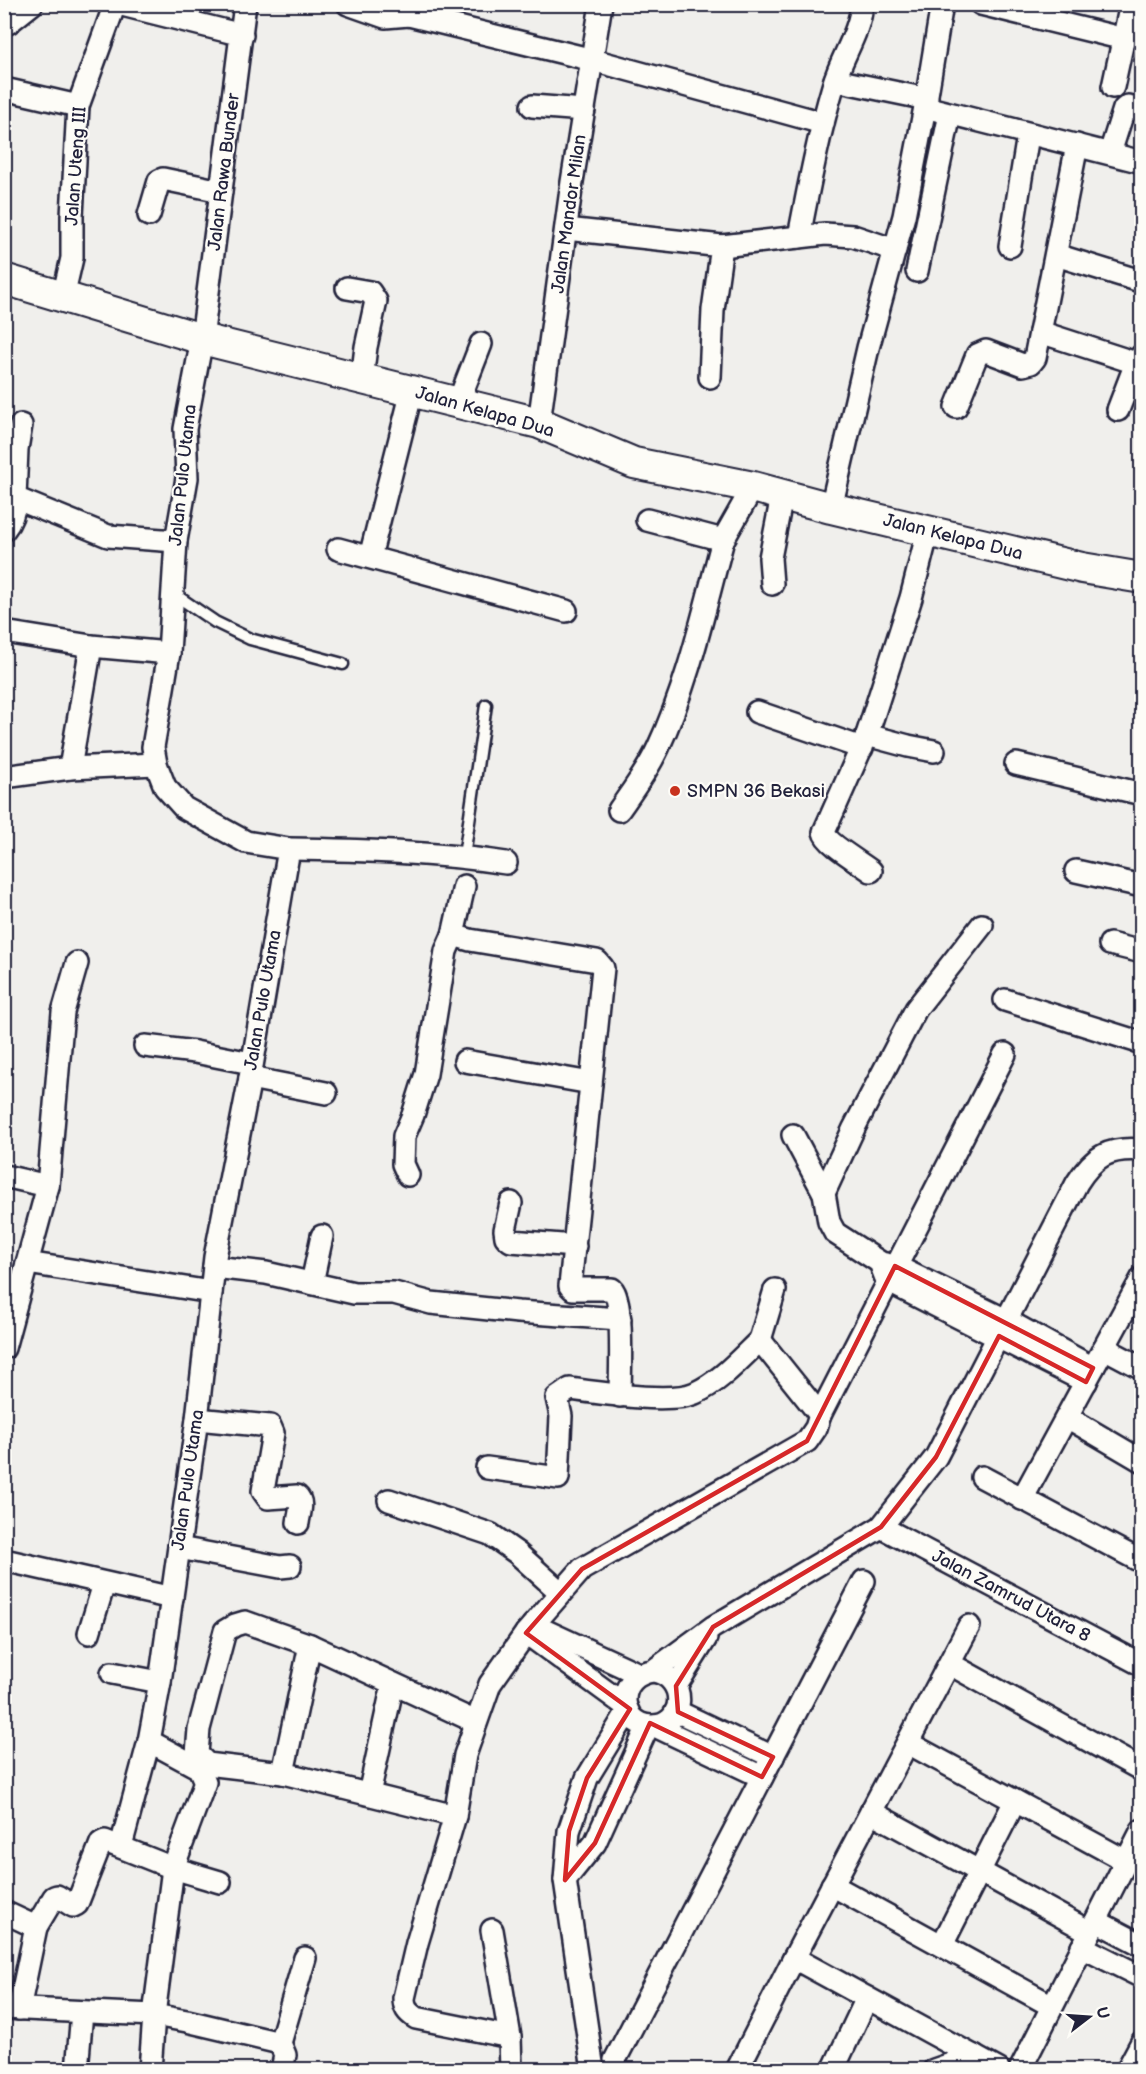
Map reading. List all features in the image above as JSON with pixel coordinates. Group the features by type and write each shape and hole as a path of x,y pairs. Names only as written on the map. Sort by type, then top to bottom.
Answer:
{"main road":[{"name":"Jalan Kelapa Dua","path":"4,279 202,339 539,423 634,463 753,487 782,496 1082,568 1142,578"}],"street":[{"path":"8,23 32,4"},
{"path":"117,4 242,35"},
{"name":"Jalan Uteng III","path":"63,297 72,258 78,105 117,4"},
{"name":"Jalan Rawa Bunder","path":"202,339 245,4"},
{"path":"348,4 385,17 413,10 823,123"},
{"name":"Jalan Mandor Milan","path":"539,423 601,4"},
{"path":"799,237 823,123 835,80 861,17 862,4"},
{"path":"831,508 868,348 904,216 942,4"},
{"path":"981,4 1112,36"},
{"path":"1113,87 1131,4"},
{"path":"835,80 926,103 950,114 1028,135 1142,162"},
{"path":"4,88 78,105"},
{"path":"532,106 584,110"},
{"path":"1110,153 1124,109 1128,106 1142,112"},
{"path":"917,272 950,114"},
{"path":"1010,246 1028,135"},
{"path":"956,407 977,354 986,351 1023,365 1031,363 1035,358 1077,145"},
{"path":"149,215 159,181 163,179 221,191"},
{"path":"566,230 723,246 825,234 853,236 894,250"},
{"path":"710,377 713,310 723,246"},
{"path":"1056,255 1137,280"},
{"path":"347,288 370,292 376,301 366,346 362,379"},
{"path":"1040,332 1139,359 1118,410"},
{"name":"Jalan Pulo Utama","path":"121,1846 149,1741 160,1682 197,1419 214,1267 289,849 246,842 184,808 165,787 156,764 153,747 169,653 176,541 187,478 185,429 202,339"},
{"path":"458,403 481,344"},
{"path":"370,557 412,391"},
{"path":"4,530 10,523 15,509 11,448 21,424"},
{"path":"619,810 640,781 658,747 687,672 723,540 753,487"},
{"path":"772,584 770,558 782,496"},
{"path":"15,498 108,536 176,541"},
{"path":"647,520 723,540"},
{"path":"871,871 824,835 865,742 911,598 928,531"},
{"path":"338,549 566,611"},
{"path":"5,638 169,653"},
{"path":"70,768 91,646"},
{"path":"757,712 865,742 934,751"},
{"path":"4,777 70,768 156,764"},
{"path":"1017,764 1142,794"},
{"path":"289,849 374,850 464,856 506,863"},
{"path":"1076,871 1142,886"},
{"path":"408,1176 403,1164 404,1136 426,1074 446,951 453,935 464,886"},
{"path":"824,1193 854,1128 916,1009 982,925"},
{"path":"453,935 470,940 597,961 603,968 571,1288 612,1289 614,1291 620,1319 620,1396"},
{"path":"1110,944 1142,952"},
{"path":"4,1348 48,1186 63,1012 77,963"},
{"path":"1005,1000 1142,1043"},
{"path":"145,1046 195,1053 326,1093"},
{"path":"510,2037 416,2018 404,2007 417,1943 454,1816 465,1755 489,1684 529,1629 582,1569 807,1442 816,1428 888,1270 1005,1054"},
{"path":"465,1061 591,1083"},
{"path":"793,1135 824,1193 829,1222 835,1233 888,1270 1089,1375"},
{"path":"593,2070 565,1880 569,1831 587,1778 627,1709 625,1700 627,1688 713,1627 881,1527 936,1457 1088,1165 1100,1155 1112,1151 1142,1150"},
{"path":"4,1176 48,1186"},
{"path":"511,1203 505,1230 506,1237 511,1241 575,1246"},
{"path":"312,1283 322,1236"},
{"path":"27,1263 211,1292"},
{"path":"214,1267 267,1273 354,1293 394,1293 431,1303 620,1319"},
{"path":"1022,1499 1142,1278"},
{"path":"487,1468 558,1478 561,1416 557,1398 570,1389 620,1396 667,1397 693,1394 712,1383 760,1340 774,1290"},
{"path":"760,1340 820,1415"},
{"path":"1104,1348 1142,1368"},
{"path":"1066,1417 1142,1461"},
{"path":"197,1419 270,1426 273,1433 262,1491 268,1498 297,1496 300,1498 298,1523"},
{"path":"982,1477 1142,1562"},
{"path":"388,1500 490,1534 517,1553 560,1592"},
{"name":"Jalan Zamrud Utara 8","path":"881,1527 1142,1665"},
{"path":"179,1548 290,1566"},
{"path":"4,1560 172,1598"},
{"path":"615,2060 864,1581"},
{"path":"89,1634 104,1584"},
{"path":"454,1816 283,1773 207,1764 197,1754 199,1729 225,1631 235,1624 245,1622 310,1645 476,1722"},
{"path":"737,2070 969,1626"},
{"path":"676,1686 713,1627"},
{"path":"529,1629 646,1673 664,1674 676,1686 679,1698 676,1711 665,1722 652,1726 595,1843 565,1880"},
{"path":"529,1629 627,1709 639,1722 762,1777"},
{"path":"283,1773 310,1645"},
{"path":"950,1664 1142,1770"},
{"path":"112,1673 160,1682"},
{"path":"369,1794 393,1683"},
{"path":"676,1711 772,1757"},
{"path":"149,1741 199,1768 205,1782 173,1868 153,2015 150,2070"},
{"path":"908,1743 1126,1861"},
{"path":"942,1945 1015,1801"},
{"path":"871,1812 1089,1933 1142,1977"},
{"path":"1020,2070 1142,1830"},
{"path":"220,1882 173,1868 121,1846 105,1841 101,1843 77,1904 74,1906 57,1896 54,1897 36,1927 12,2009 153,2015 280,2043"},
{"path":"832,1885 1053,2006"},
{"path":"4,1912 36,1927"},
{"path":"492,1930 510,2037 511,2070"},
{"path":"1089,1933 1142,1945"},
{"path":"282,2070 285,2055 280,2043 304,1958"},
{"path":"794,1958 999,2070"},
{"path":"833,2070 867,1998"},
{"path":"77,2070 82,2012"},
{"path":"1127,2070 1142,2042"},
{"path":"934,2070 974,2056"}],"lane":[{"path":"174,594 215,622 250,639 344,664"},
{"path":"464,856 486,705"}],"highlighted area":[{"path":"895,1266 1093,1368 1086,1382 999,1336 936,1457 881,1527 713,1627 676,1686 678,1712 773,1757 762,1777 650,1723 595,1843 565,1880 569,1831 587,1778 630,1709 526,1633 582,1569 807,1441"}],"place":[{"name":"SMPN 36 Bekasi","path":"675,791"}]}
